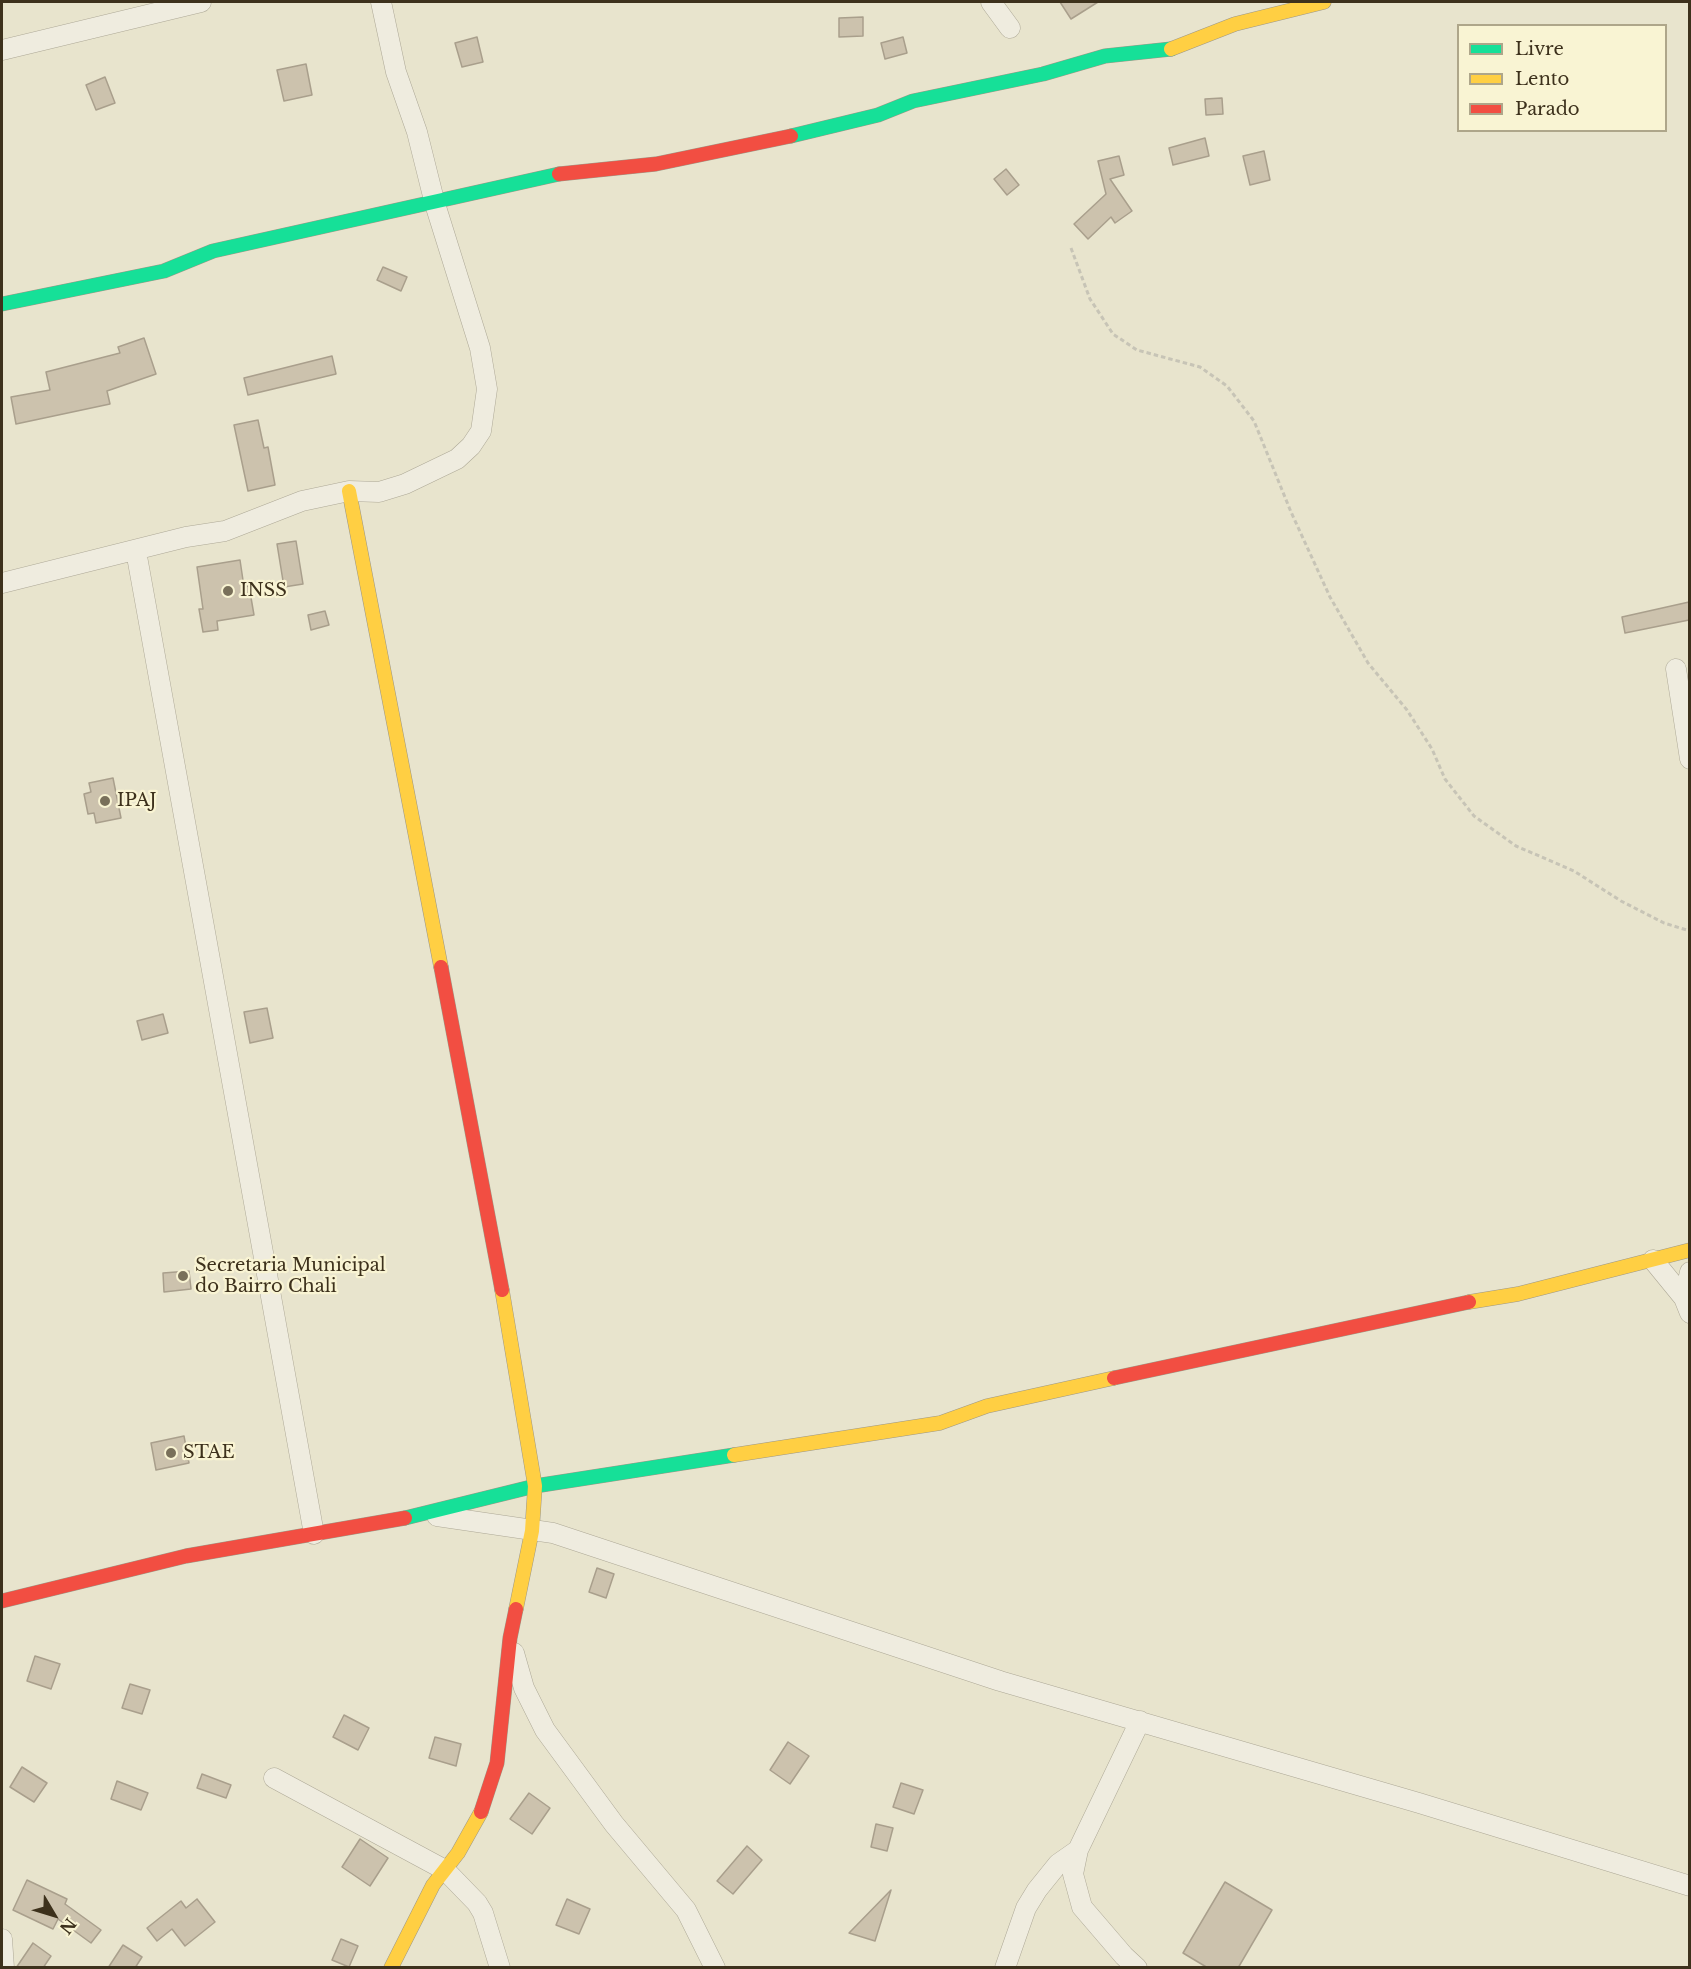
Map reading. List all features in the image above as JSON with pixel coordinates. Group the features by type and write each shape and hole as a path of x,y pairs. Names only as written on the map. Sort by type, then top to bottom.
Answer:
{"street":[{"path":"2,50 201,2"},
{"path":"2,583 186,537 225,531 294,503 349,491 379,492 437,471 457,459 471,446 481,431 487,389 480,348 435,204 417,132 396,72 381,2"},
{"path":"991,2 1010,28"},
{"path":"2,304 164,271 213,251 310,228 435,204 565,173 656,164 821,130 878,115 913,101 1042,74 1105,56 1177,48 1235,24 1324,2"},
{"path":"349,491 488,1207 535,1486 532,1531 510,1638 497,1763 482,1809 458,1853 433,1885 391,1968"},
{"path":"136,551 314,1534"},
{"path":"1676,669 1689,759"},
{"path":"2,1601 186,1556 425,1515 535,1486 940,1423 987,1406 1017,1399 1441,1307 1518,1294 1689,1250"},
{"path":"1653,1260 1687,1306"},
{"path":"1687,1306 1689,1272"},
{"path":"425,1515 553,1533 989,1677 1419,1803 1689,1886"},
{"path":"510,1638 524,1688 545,1730 614,1824 686,1910 715,1968"},
{"path":"1137,1968 1082,1907 1073,1874 1078,1850 1140,1721"},
{"path":"274,1778 445,1870 477,1903 483,1914 500,1968"},
{"path":"1005,1968 1026,1908 1037,1890 1058,1864 1078,1850"},
{"path":"2,1939 4,1968"}],"path":[{"path":"1071,248 1090,299 1113,334 1137,350 1200,367 1227,386 1254,421 1291,512 1330,597 1368,663 1407,710 1432,749 1445,779 1474,816 1516,846 1574,872 1621,901 1664,923 1689,931"}],"building":[{"path":"1060,2 1098,2 1071,19"},
{"path":"863,17 863,36 839,37 839,18"},
{"path":"477,37 483,62 462,67 455,43"},
{"path":"903,37 907,53 885,59 881,43"},
{"path":"306,64 312,95 284,101 277,70"},
{"path":"105,77 115,103 96,110 86,85"},
{"path":"1222,98 1223,114 1206,115 1205,99"},
{"path":"1205,138 1209,156 1173,165 1169,148"},
{"path":"1264,151 1270,180 1250,185 1243,156"},
{"path":"1119,156 1124,175 1110,179 1132,211 1115,223 1111,217 1088,239 1074,224 1106,194 1098,161"},
{"path":"1006,169 1019,185 1007,195 994,179"},
{"path":"383,267 407,277 401,291 377,280"},
{"path":"144,338 156,374 107,391 110,404 16,424 11,397 50,390 46,372 120,353 118,347"},
{"path":"332,356 336,374 248,395 244,378"},
{"path":"258,420 264,448 268,447 275,485 248,491 234,425"},
{"path":"296,541 303,584 284,587 277,544"},
{"path":"240,560 244,587 249,586 254,615 217,621 218,630 203,632 199,609 203,609 197,567"},
{"path":"1689,602 1689,620 1625,633 1622,617"},
{"path":"325,611 329,625 311,630 308,615"},
{"path":"113,778 121,818 96,823 94,813 88,814 84,794 91,792 89,783"},
{"path":"267,1008 273,1038 250,1043 244,1012"},
{"path":"163,1014 168,1033 142,1040 137,1021"},
{"path":"189,1271 191,1289 164,1292 163,1273"},
{"path":"184,1436 189,1463 156,1470 151,1443"},
{"path":"597,1568 614,1574 606,1598 589,1592"},
{"path":"35,1656 60,1664 51,1689 27,1681"},
{"path":"130,1684 150,1690 142,1714 122,1708"},
{"path":"344,1715 369,1728 358,1750 333,1737"},
{"path":"435,1737 461,1744 456,1766 429,1758"},
{"path":"788,1742 809,1756 790,1784 770,1770"},
{"path":"22,1767 47,1783 34,1802 10,1787"},
{"path":"202,1774 231,1785 226,1798 197,1788"},
{"path":"117,1781 148,1793 141,1810 111,1799"},
{"path":"901,1783 923,1790 914,1814 893,1807"},
{"path":"529,1793 550,1808 532,1834 510,1819"},
{"path":"876,1824 893,1828 887,1851 871,1847"},
{"path":"360,1839 388,1858 370,1886 342,1867"},
{"path":"747,1846 762,1860 733,1894 717,1881"},
{"path":"27,1880 67,1899 65,1904 101,1930 91,1943 58,1919 53,1929 13,1910"},
{"path":"1225,1882 1272,1910 1238,1968 1208,1968 1183,1953"},
{"path":"891,1890 875,1941 849,1933"},
{"path":"197,1899 215,1922 185,1946 172,1929 157,1941 147,1928 181,1901 186,1908"},
{"path":"567,1899 590,1909 579,1934 556,1925"},
{"path":"341,1939 358,1946 349,1967 332,1960"},
{"path":"33,1943 51,1956 43,1968 16,1968"},
{"path":"123,1945 142,1957 135,1968 108,1968"}],"traffic: fast":[{"path":"791,136 878,115 913,101 1043,74 1105,56 1171,49"},
{"path":"2,304 164,271 213,251 559,174"},
{"path":"405,1518 535,1486 734,1455"}],"traffic: slow":[{"path":"1171,49 1235,24 1324,2"},
{"path":"349,491 441,967"},
{"path":"1469,1302 1518,1294 1690,1250"},
{"path":"502,1290 535,1486 532,1531 516,1609"},
{"path":"734,1455 940,1423 987,1406 1114,1378"},
{"path":"391,1968 433,1885 458,1853 481,1812"}],"traffic: jam":[{"path":"559,174 656,164 791,136"},
{"path":"441,967 502,1290"},
{"path":"1114,1378 1469,1302"},
{"path":"2,1601 186,1556 405,1518"},
{"path":"481,1812 497,1763 510,1638 516,1609"}],"place":[{"name":"INSS","path":"228,591"},
{"name":"IPAJ","path":"105,801"},
{"name":"Secretaria Municipal do Bairro Chali","path":"183,1276"},
{"name":"STAE","path":"171,1453"}]}
